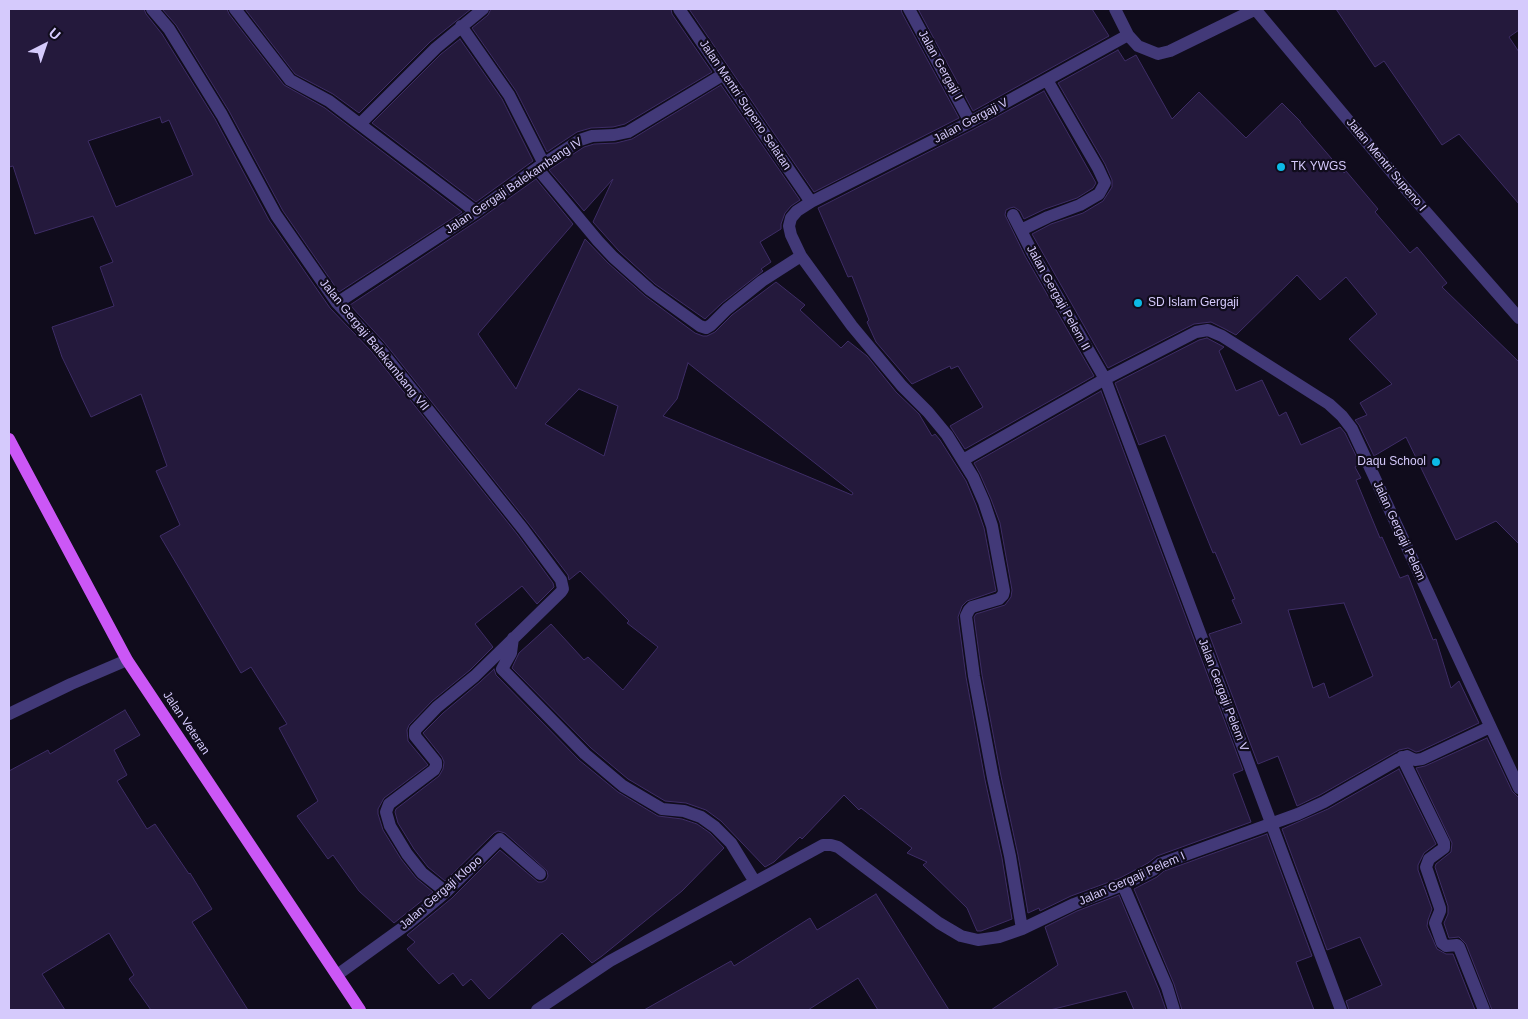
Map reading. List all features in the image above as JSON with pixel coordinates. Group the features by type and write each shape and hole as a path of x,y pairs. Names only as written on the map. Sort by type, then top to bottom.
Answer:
{"main road":[{"name":"Jalan Veteran","path":"9,440 127,660 360,1010"}],"street":[{"name":"Jalan Gergaji Balekambang VII","path":"152,9 169,29 222,115 276,215 337,304 378,347 523,529 561,580 563,589 561,592 514,638"},
{"path":"235,9 290,80 329,101 476,212"},
{"path":"360,124 429,54 483,9"},
{"name":"Jalan Mentri Supeno Selatan","path":"678,9 811,202"},
{"name":"Jalan Gergaji I","path":"909,9 970,122"},
{"path":"1115,9 1128,35 1138,46 1158,54 1170,51 1255,9"},
{"name":"Jalan Mentri Supeno I","path":"1255,9 1405,188 1519,318"},
{"path":"461,26 509,95 541,166 598,241 650,290 700,326 706,328 711,326 728,309 762,282 801,256 852,326 902,386 928,412 947,435 963,460 984,502 1004,591 1003,596 999,599 972,607 968,610 966,616 974,676 991,769 1010,856 1022,929"},
{"name":"Jalan Gergaji V","path":"801,256 791,235 790,226 791,218 797,211 811,202 970,122 1128,35"},
{"name":"Jalan Gergaji Balekambang IV","path":"337,304 476,212 580,140 592,136 628,132 724,74"},
{"path":"1022,230 1048,217 1080,205 1099,194 1105,183 1047,80"},
{"name":"Jalan Gergaji Pelem II","path":"1013,215 1032,252 1105,379"},
{"name":"Jalan Gergaji Pelem","path":"1105,379 1196,332 1208,330 1222,336 1329,404 1342,416 1352,429 1519,788"},
{"path":"963,460 1105,379"},
{"name":"Jalan Gergaji Pelem V","path":"1105,379 1341,1010"},
{"path":"514,638 511,652 502,669 585,754 623,786 662,808 684,811 701,817 715,827 731,843 755,882 610,962 537,1010"},
{"path":"446,892 422,872 407,854 390,826 386,808 434,770 436,766 436,762 415,736 415,730 431,712 475,676 514,638"},
{"path":"9,714 127,660"},
{"path":"1484,1010 1459,947 1457,945 1446,946 1442,943 1435,922 1440,908 1426,867 1430,859 1444,848 1444,843 1402,757 1409,756 1415,760 1422,759 1490,727"},
{"name":"Jalan Gergaji Pelem I","path":"755,882 823,845 831,844 838,847 939,923 961,936 978,940 999,938 1074,904 1123,885 1153,870 1160,864 1298,814 1324,802 1402,757"},
{"name":"Jalan Gergaji Klopo","path":"336,975 402,928 446,892 500,839 540,874"},
{"path":"1123,885 1167,988 1174,1010"}],"building":[{"path":"9,9 144,9 162,34 215,119 269,220 330,308 372,352 517,534 553,583 554,587 537,604 522,586 475,624 493,647 470,670 432,701 409,725 407,730 408,741 428,765 384,798 378,809 378,814 383,830 401,859 416,878 433,892 394,923 359,891 333,855 328,859 297,816 318,801 279,728 287,724 251,667 241,673 160,536 180,525 156,471 167,466 141,394 91,417 62,357 52,327 114,306 100,267 113,262 93,216 35,234 13,166 9,167","holes":["160,117 162,123 169,120 193,175 116,207 88,141"]},
{"path":"162,9 227,9 284,85 325,108 462,212 339,292 283,211 229,111 176,25"},
{"path":"245,9 471,9 430,42 359,113 333,94 295,74"},
{"path":"491,9 671,9 672,14 712,72 625,124 613,127 591,128 577,132 547,152 516,91 472,28 488,15"},
{"path":"689,9 901,9 959,118 814,192"},
{"path":"918,9 1092,9 1109,36 973,111"},
{"path":"1336,9 1519,9 1519,30 1509,37 1519,52 1519,204 1459,134 1442,145 1384,61 1375,67"},
{"path":"460,39 502,99 533,161 476,202 372,123 441,54"},
{"path":"1118,50 1125,61 1136,55 1172,119 1199,92 1246,138 1282,103 1301,122 1344,173 1346,171 1378,209 1375,212 1410,253 1417,247 1447,283 1442,287 1519,362 1519,544 1496,521 1456,540 1406,437 1374,456 1355,420 1367,415 1360,403 1392,384 1349,339 1377,314 1346,277 1320,300 1297,275 1236,335 1211,322 1194,324 1108,368 1032,234 1051,224 1083,213 1103,201 1112,187 1112,180 1105,164 1058,83"},
{"path":"721,85 800,200 785,213 781,229 760,242 771,262 761,269 763,271 705,319 655,284 619,251 593,222 613,179 584,211 549,170 584,147 632,139"},
{"path":"1044,91 1096,183 1093,188 1077,198 1045,209 1024,219 1020,211 1014,207 1006,210 1005,215 1025,256 1094,376 965,449 950,426 983,407 958,366 951,369 950,366 912,384 876,342 867,322 869,320 852,276 848,277 818,208 974,129"},
{"path":"536,179 573,224 478,334 516,389 585,239 608,263 645,296 695,333 703,336 715,332 732,315 776,282 805,305 800,310 841,348 848,341 867,356 896,392 919,414 932,436 935,434 940,440 966,481 976,505 984,528 996,591 967,601 962,606 958,617 966,677 1002,858 1012,919 977,931 967,908 923,865 927,862 907,853 912,848 861,808 859,810 844,795 802,839 800,837 774,862 765,867 721,821 706,810 686,803 665,801 628,779 591,748 512,668 519,653 551,624 584,660 588,657 623,690 658,647 627,623 629,621 580,571 569,580 568,575 529,524 384,342 350,305 480,219","holes":["688,363 853,493 852,495 663,416 677,399","579,389 618,406 604,456 545,424"]},
{"path":"1207,338 1224,347 1219,351 1236,391 1262,380 1279,416 1286,412 1301,445 1340,427 1345,433 1360,464 1355,467 1361,478 1356,480 1380,538 1382,537 1400,578 1408,575 1433,640 1436,639 1451,688 1459,681 1479,723 1420,751 1416,752 1408,748 1399,750 1297,806 1278,756 1258,764 1209,634 1242,623 1232,600 1235,599 1215,552 1213,553 1165,435 1139,445 1115,383 1199,340","holes":["1344,603 1373,676 1329,698 1324,683 1313,688 1288,610"]},
{"path":"1101,391 1243,770 1233,774 1251,822 1157,856 1120,878 1071,896 1040,911 1039,908 1028,913 982,675 974,617 976,614 1005,605 1011,597 1012,590 1000,523 974,463"},
{"path":"494,669 496,675 579,760 618,792 658,816 682,819 697,824 710,833 724,848 682,891 592,963 562,933 489,999 471,979 463,986 453,973 439,984 407,949 415,942 407,935 452,898 500,850 538,882 546,880 548,876 547,871 505,833 498,831 445,881 428,867 414,849 398,823 395,812 396,809 439,776 443,769 444,762 442,757 423,733"},
{"path":"125,710 140,735 114,750 127,775 117,781 147,829 155,824 190,873 212,909 192,922 248,1010 151,1010 129,979 134,975 109,933 42,974 65,1010 9,1010 9,771 48,750 50,754"},
{"path":"1487,738 1512,791 1519,798 1519,1010 1492,1010 1466,944 1459,937 1449,938 1444,923 1448,914 1448,906 1435,867 1436,864 1451,852 1452,843 1416,768 1425,766"},
{"path":"1399,769 1436,844 1424,853 1418,865 1418,870 1432,909 1427,926 1437,949 1446,954 1453,954 1475,1010 1349,1010 1346,1001 1382,985 1360,937 1327,950 1282,829 1328,809"},
{"path":"1267,834 1312,956 1296,962 1314,1010 1182,1010 1174,984 1134,889 1157,877 1164,871"},
{"path":"876,894 949,1010 878,1010 858,978 808,1010 644,1010 731,961 734,966 810,918 817,930"},
{"path":"1119,895 1166,1010 1134,1010 1126,991 1050,1010 991,1010 1058,965 1045,927 1077,911"}],"place":[{"name":"TK YWGS","path":"1281,167"},
{"name":"SD Islam Gergaji","path":"1138,303"},
{"name":"Daqu School","path":"1436,462"}]}
